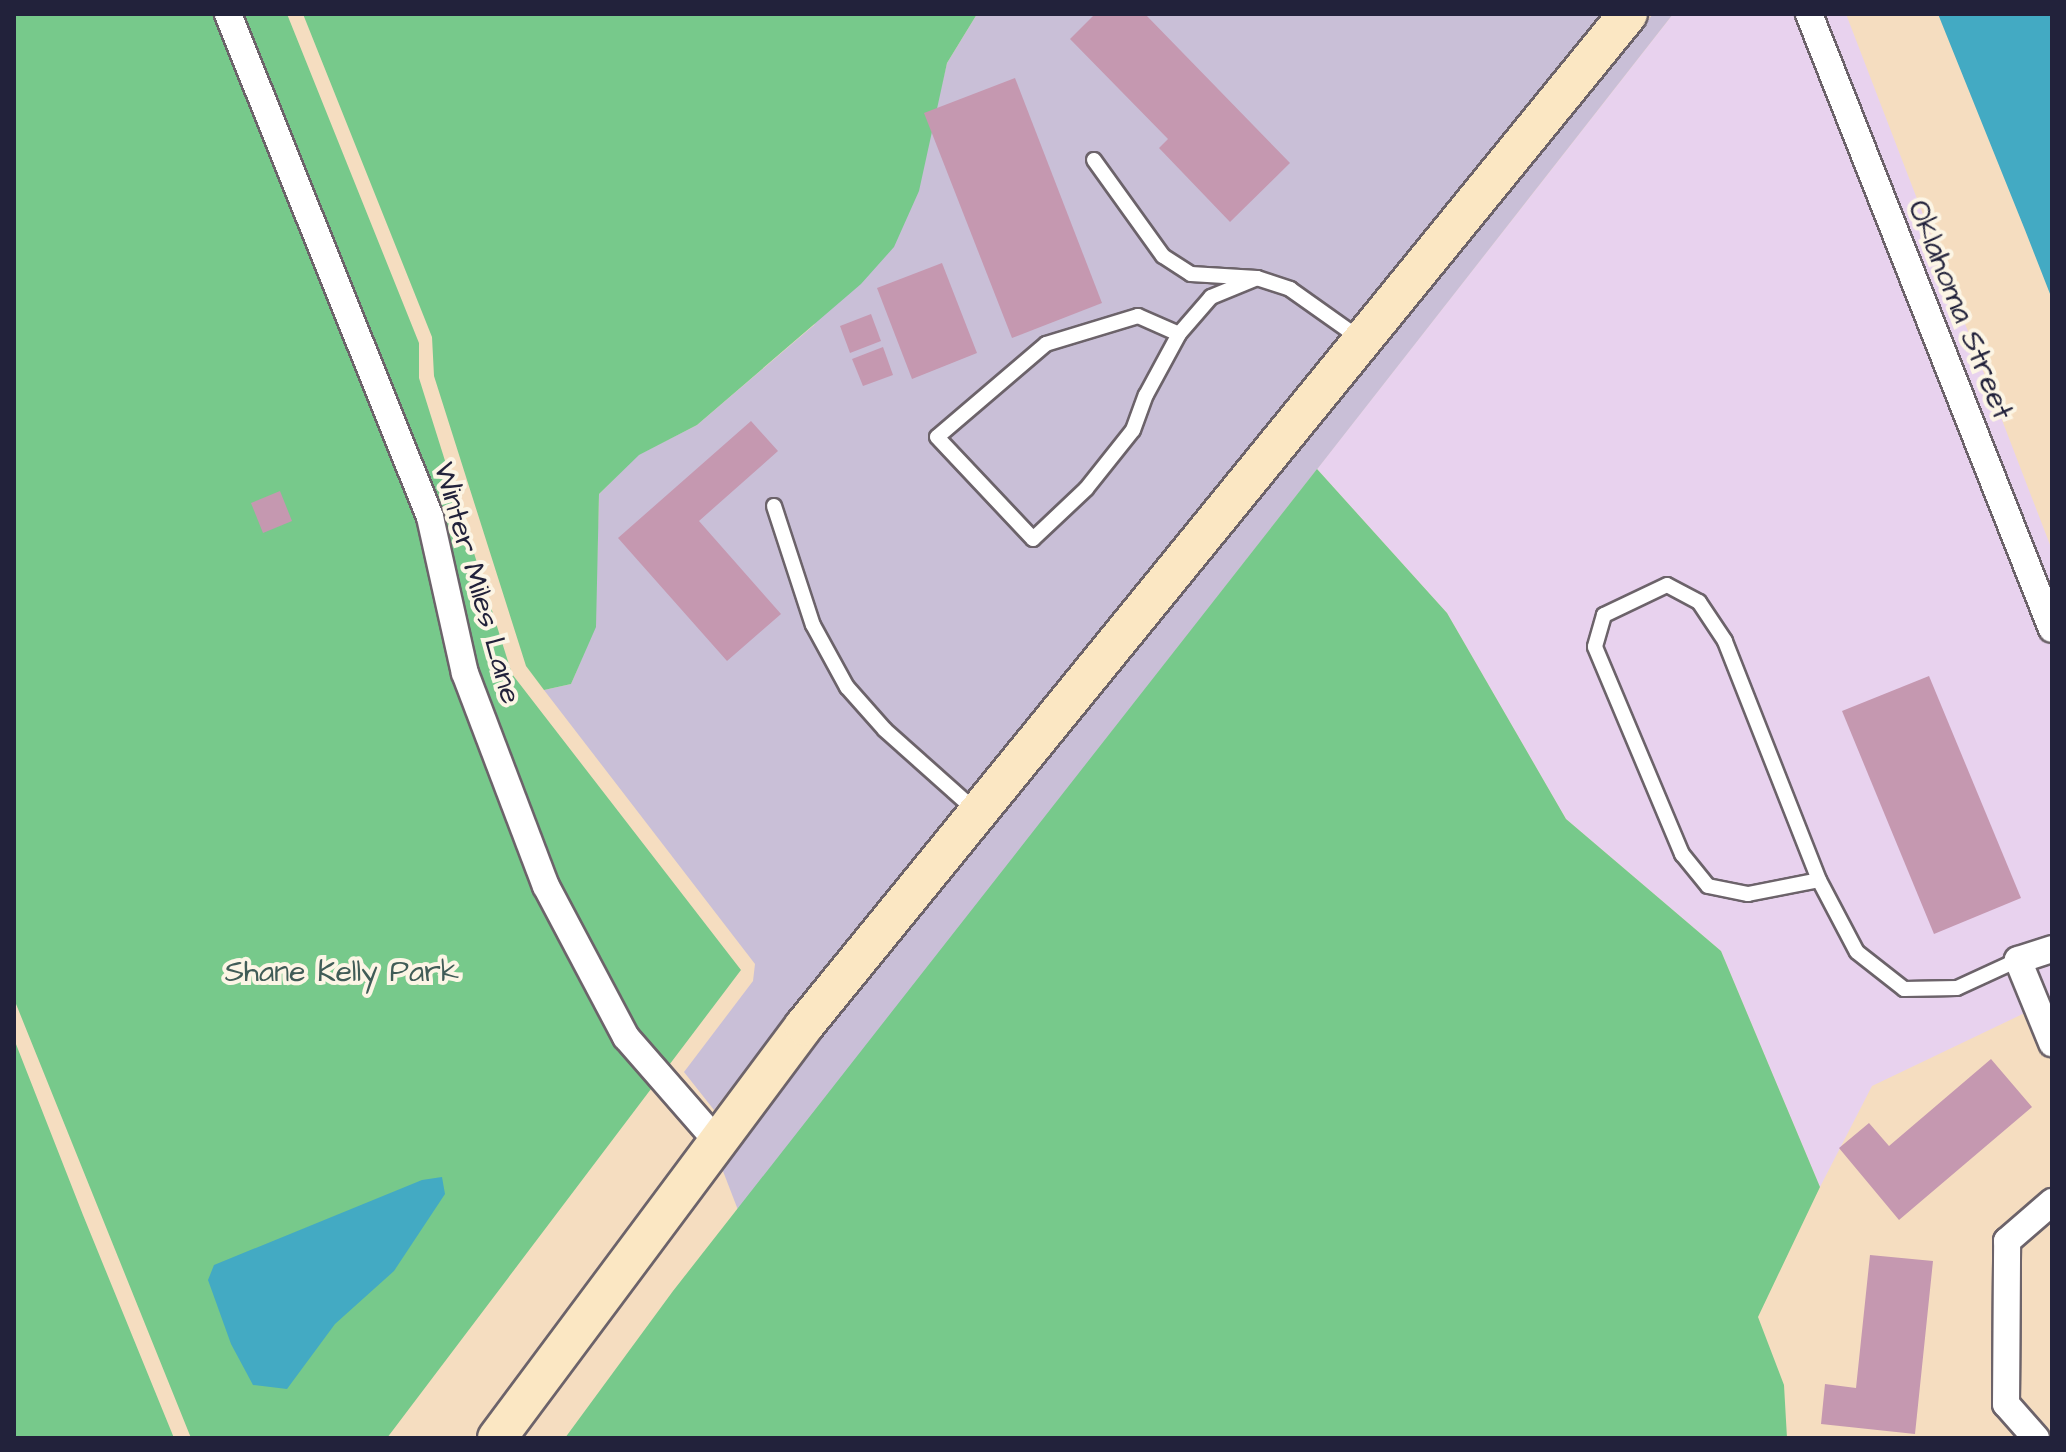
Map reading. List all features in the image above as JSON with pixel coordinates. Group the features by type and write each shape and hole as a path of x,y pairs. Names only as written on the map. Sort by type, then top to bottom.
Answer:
{"main road":[{"path":"497,1438 716,1140 977,812 1628,14"}],"street":[{"name":"Winter Miles Lane","path":"228,14 430,517 465,673 546,886 626,1037 716,1140"},
{"name":"Oklahoma Street","path":"1809,14 2052,629"},
{"path":"2052,949 2018,960 2052,1043"},
{"path":"2036,1438 2006,1404 2007,1241 2052,1202"}],"lane":[{"path":"1094,160 1163,256 1191,274 1257,278 1290,289 1362,340"},
{"path":"1179,334 1138,316 1046,344 937,437 1033,539 1086,489 1133,430 1146,395 1179,334 1211,297 1257,278"},
{"path":"774,506 813,625 847,687 885,730 977,812"},
{"path":"1819,880 1748,894 1708,886 1682,854 1595,647 1604,615 1667,585 1699,602 1725,641 1819,880 1857,952 1904,989 1957,988 2018,960"}],"shaded area":[{"path":"977,14 1603,14 800,998 714,1110 684,1072 753,981 755,964 544,690 571,684 595,627 599,494 638,455 697,425 814,325 932,124 947,63"},
{"path":"1653,14 1673,14 738,1210 721,1166 817,1039"},
{"path":"1673,14 1846,14 2052,550 2052,1000 1872,1086 1820,1187 1721,951 1566,819 1447,613 1317,469"}],"green space":[{"name":"Shane Kelly Park","path":"14,14 287,14 419,343 419,378 512,674 741,970 387,1438 191,1438 14,999"},
{"path":"303,14 977,14 947,63 919,191 894,247 861,284 697,425 639,455 599,494 596,627 571,684 544,690 526,666 434,376 432,337"},
{"path":"1317,469 1447,613 1566,819 1721,951 1820,1187 1758,1317 1784,1385 1787,1438 565,1438 673,1291"},
{"path":"14,1039 83,1215 174,1438 14,1438"}],"water":[{"path":"1938,14 2052,14 2052,299 2025,230"},
{"path":"442,1177 445,1194 394,1271 335,1324 287,1389 253,1385 231,1344 208,1280 214,1265 422,1180"}],"building":[{"path":"1095,14 1145,14 1290,163 1230,222 1159,148 1168,139 1070,39"},
{"path":"1015,78 1102,303 1012,338 924,113"},
{"path":"942,263 977,353 912,379 877,288"},
{"path":"871,314 881,341 850,353 840,326"},
{"path":"883,347 893,375 863,386 852,359"},
{"path":"751,421 778,451 699,521 781,614 727,661 618,538"},
{"path":"280,491 292,521 263,533 251,503"},
{"path":"1929,676 2021,898 1934,934 1842,711"},
{"path":"1991,1059 2032,1107 1899,1220 1839,1148 1869,1123 1889,1146"},
{"path":"1870,1255 1933,1261 1915,1434 1821,1424 1825,1384 1856,1388"}]}
